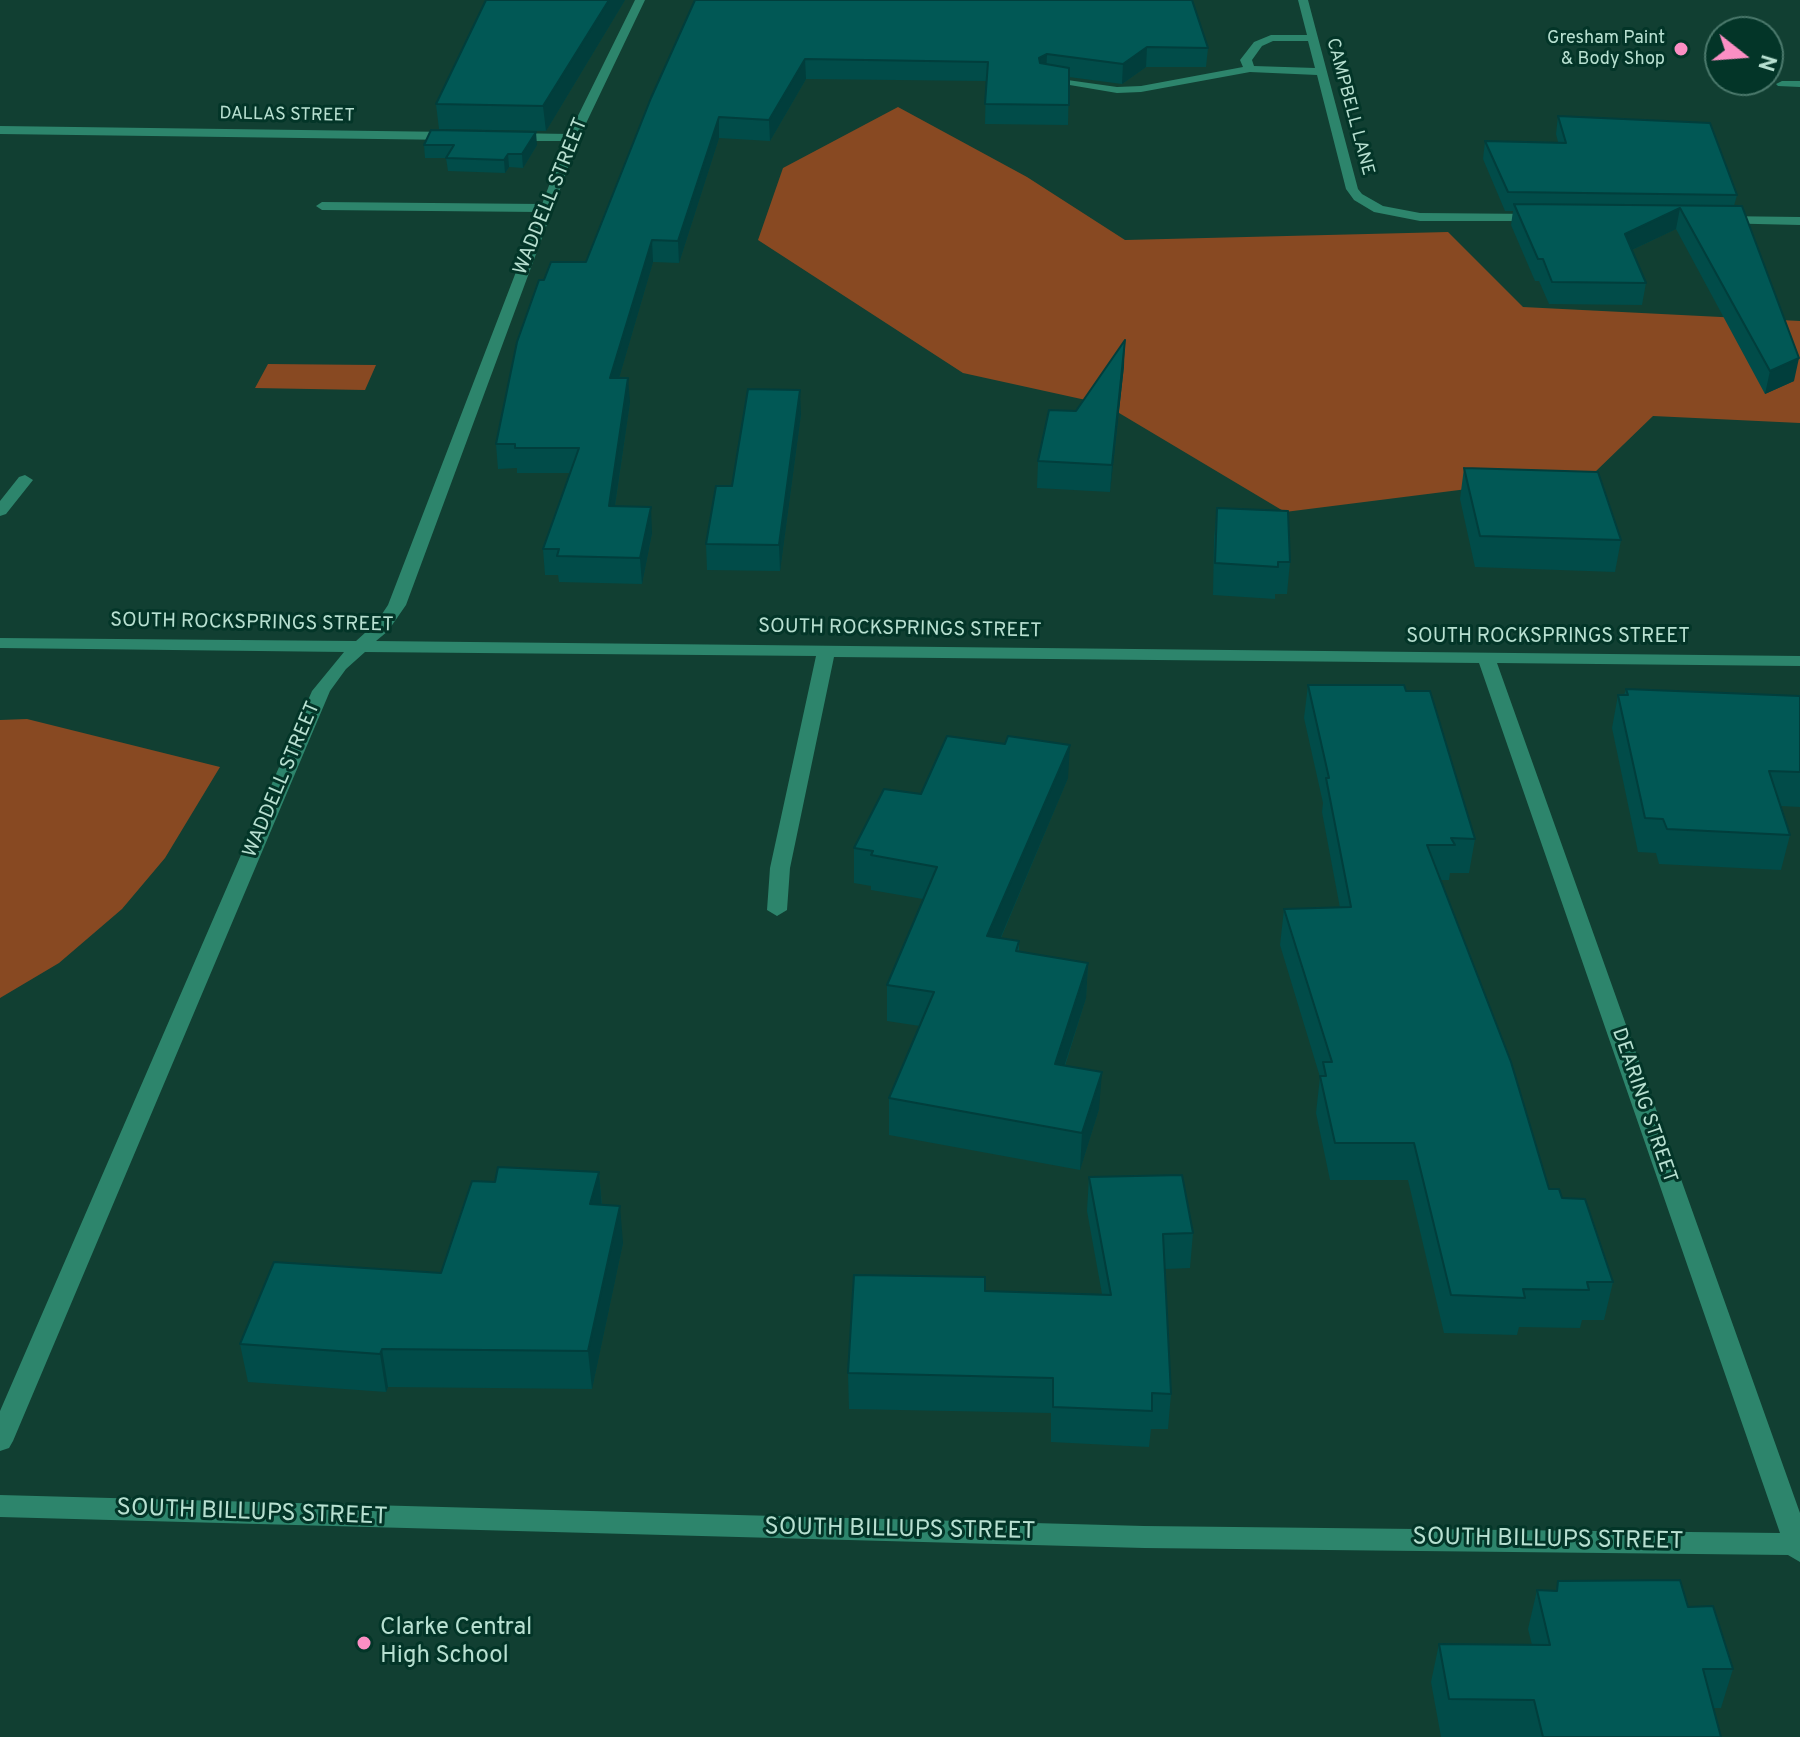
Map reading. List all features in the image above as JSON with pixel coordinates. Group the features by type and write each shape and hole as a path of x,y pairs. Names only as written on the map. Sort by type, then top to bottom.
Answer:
{"street":[{"name":"WADDELL STREET","path":"0,1441 321,691 340,665 382,627 397,605 573,138 640,0"},
{"name":"CAMPBELL LANE","path":"1303,0 1352,189 1358,197 1379,209 1420,217 1543,218"},
{"path":"1250,69 1246,60 1258,44 1271,38 1312,38"},
{"path":"1046,80 1117,90 1141,89 1250,69 1320,72"},
{"name":"DALLAS STREET","path":"0,130 462,136"},
{"path":"493,137 573,138"},
{"path":"322,206 547,208"},
{"path":"1709,220 1800,221"},
{"path":"0,511 25,480"},
{"name":"SOUTH ROCKSPRINGS STREET","path":"0,643 1800,661"},
{"path":"777,910 780,868 826,651"},
{"name":"DEARING STREET","path":"1487,660 1799,1546"},
{"name":"SOUTH BILLUPS STREET","path":"0,1506 1113,1536 1799,1546"}],"shaded area":[{"path":"898,107 1027,177 1125,240 1448,232 1523,307 1800,321 1800,423 1653,416 1594,473 1285,512 1104,404 963,373 758,240 783,168"},
{"path":"268,364 376,365 365,390 255,388"},
{"path":"27,719 220,767 165,858 122,909 59,963 0,998 0,720"}],"building":[{"path":"486,0 609,0 543,106 436,104"},
{"path":"695,0 1192,0 1208,48 1147,47 1123,64 1047,54 1039,58 1040,63 1069,68 1069,105 985,104 988,62 805,59 769,120 719,117 678,241 652,240 610,378 628,378 609,506 651,507 640,558 557,556 559,549 543,549 579,448 515,448 515,444 496,444 517,342 539,280 544,280 551,262 586,262 651,98"},
{"path":"1558,116 1710,123 1737,195 1508,192 1485,141 1566,143"},
{"path":"431,130 536,132 522,154 508,154 504,160 446,158 454,145 424,145"},
{"path":"1514,204 1742,206 1799,358 1770,371 1680,208 1625,234 1646,283 1552,282 1543,259 1538,259"},
{"path":"1125,340 1112,465 1038,461 1049,410 1076,411"},
{"path":"748,389 800,390 779,545 706,544 716,486 732,486"},
{"path":"1464,468 1598,472 1621,540 1480,536"},
{"path":"1217,508 1288,511 1290,562 1278,562 1278,567 1215,563"},
{"path":"1308,685 1404,685 1406,691 1430,691 1475,839 1451,838 1455,845 1427,845 1511,1062 1549,1189 1559,1189 1562,1198 1585,1199 1613,1282 1587,1282 1589,1290 1523,1289 1525,1298 1451,1295 1414,1143 1335,1143 1320,1076 1326,1076 1323,1062 1332,1062 1284,909 1351,907 1326,778 1329,778"},
{"path":"1626,689 1800,696 1800,772 1769,771 1790,835 1667,829 1663,819 1645,818 1618,695 1628,695"},
{"path":"947,736 1005,744 1008,736 1070,745 987,936 1019,941 1016,951 1088,963 1055,1064 1102,1072 1082,1133 889,1098 934,992 887,985 937,867 871,855 873,851 854,848 884,789 921,794"},
{"path":"498,1167 599,1172 590,1204 620,1206 588,1351 382,1349 380,1354 240,1344 274,1262 441,1273 472,1181 495,1182"},
{"path":"1182,1175 1193,1233 1163,1234 1171,1394 1152,1393 1152,1411 1053,1407 1053,1378 848,1373 854,1275 985,1277 985,1291 1111,1295 1089,1177"},
{"path":"1680,1580 1688,1607 1713,1606 1733,1669 1703,1669 1721,1737 1543,1737 1534,1700 1449,1699 1439,1644 1550,1645 1537,1590 1557,1591 1558,1581"}],"place":[{"name":"Gresham Paint & Body Shop","path":"1681,49"},
{"name":"Clarke Central High School","path":"364,1643"}]}
